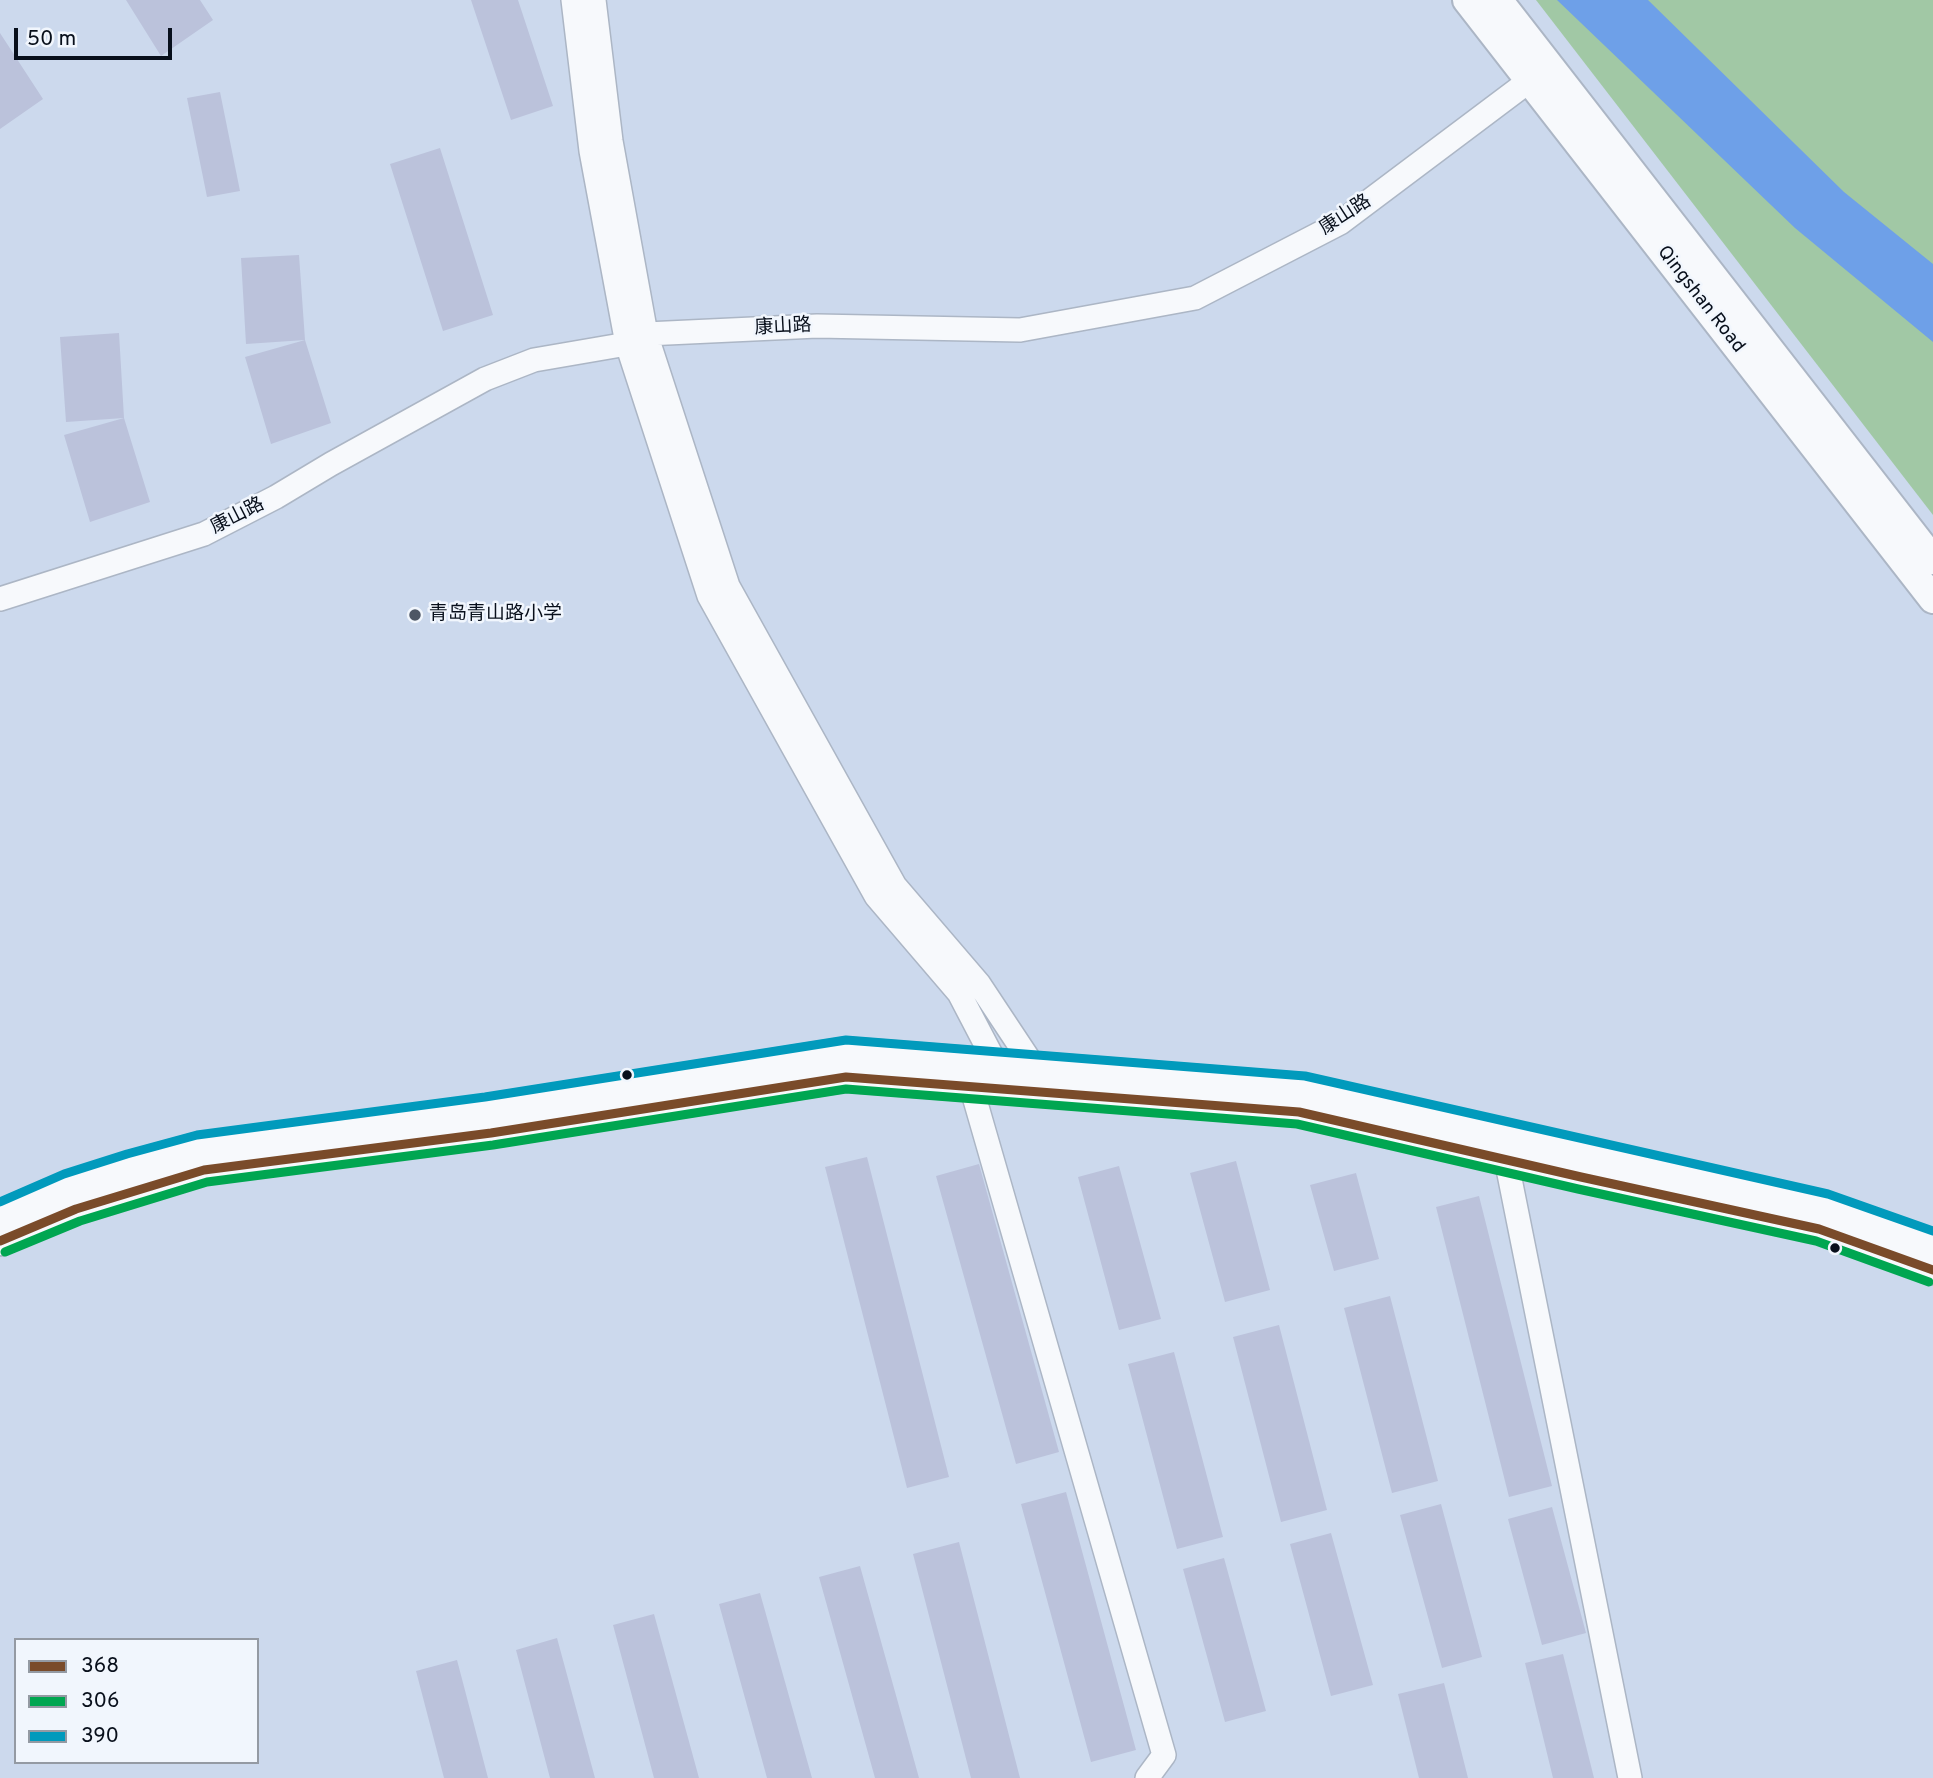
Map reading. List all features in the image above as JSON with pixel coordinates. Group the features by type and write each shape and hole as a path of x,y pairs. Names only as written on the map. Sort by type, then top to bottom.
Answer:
{"main road":[{"name":"Qingshan Road","path":"1468,0 1540,73 1933,560"},
{"name":"Qingshan Road","path":"1498,0 1540,73 1933,599"},
{"path":"0,1215 68,1186 199,1147 487,1109 846,1052 999,1076 1298,1112 1819,1228 1933,1270"},
{"path":"0,1241 76,1209 204,1170 491,1133 846,1077 971,1086 999,1076"},
{"path":"1034,1079 1302,1088 1825,1206 1933,1244"}],"street":[{"path":"573,0 591,151 636,339 709,596 876,896 959,993 999,1076"},
{"path":"594,0 636,339 728,586 895,886 979,984 1034,1079"},
{"name":"康山路","path":"0,600 204,534 276,497 485,379 534,360 636,339 817,326 1020,330 1195,298 1340,223 1540,73"},
{"path":"971,1086 1164,1755 1147,1778"},
{"path":"1506,1159 1630,1778"}],"green space":[{"path":"1536,0 1933,0 1933,515"}],"water":[{"path":"1557,0 1648,0 1844,192 1933,264 1933,342 1795,228"}],"building":[{"path":"126,0 200,0 213,20 161,56"},
{"path":"471,0 518,0 553,106 511,120"},
{"path":"0,33 43,99 0,129"},
{"path":"220,92 240,191 207,197 187,98"},
{"path":"440,148 493,315 443,331 390,164"},
{"path":"299,255 305,340 246,344 241,258"},
{"path":"119,333 124,418 66,422 60,337"},
{"path":"305,340 331,423 271,444 245,357"},
{"path":"124,418 150,502 90,522 64,435"},
{"path":"867,1157 949,1477 907,1488 825,1167"},
{"path":"1236,1161 1270,1290 1225,1302 1190,1173"},
{"path":"979,1164 1059,1452 1016,1464 936,1176"},
{"path":"1119,1166 1161,1319 1119,1330 1078,1177"},
{"path":"1356,1173 1379,1259 1334,1271 1310,1185"},
{"path":"1479,1196 1552,1486 1509,1497 1436,1207"},
{"path":"1390,1296 1438,1481 1392,1493 1344,1308"},
{"path":"1279,1325 1327,1510 1281,1522 1233,1337"},
{"path":"1174,1352 1223,1537 1177,1549 1128,1364"},
{"path":"1066,1492 1136,1750 1091,1762 1021,1504"},
{"path":"1441,1504 1482,1657 1442,1668 1400,1515"},
{"path":"1552,1507 1586,1633 1542,1645 1508,1519"},
{"path":"1331,1533 1373,1685 1331,1696 1290,1544"},
{"path":"959,1542 1020,1778 971,1778 913,1554"},
{"path":"1224,1558 1266,1711 1225,1722 1183,1569"},
{"path":"860,1566 919,1778 875,1778 819,1577"},
{"path":"760,1593 812,1778 767,1778 719,1604"},
{"path":"654,1614 699,1778 654,1778 613,1625"},
{"path":"557,1638 595,1778 550,1778 516,1650"},
{"path":"1563,1654 1594,1778 1553,1778 1525,1663"},
{"path":"457,1660 488,1778 444,1778 416,1671"},
{"path":"1444,1683 1468,1778 1419,1778 1398,1694"}],"transit line":[{"name":"390","path":"0,1202 64,1174 197,1135 485,1097 846,1040 1305,1076 1828,1194 1933,1231"},
{"name":"368","path":"0,1241 76,1209 204,1170 491,1133 846,1077 1299,1112 1819,1229 1933,1270"},
{"name":"306","path":"5,1252 80,1221 207,1182 493,1145 846,1089 1297,1124 1816,1241 1929,1282"}],"place":[{"name":"青岛青山路小学","path":"415,615"}]}
